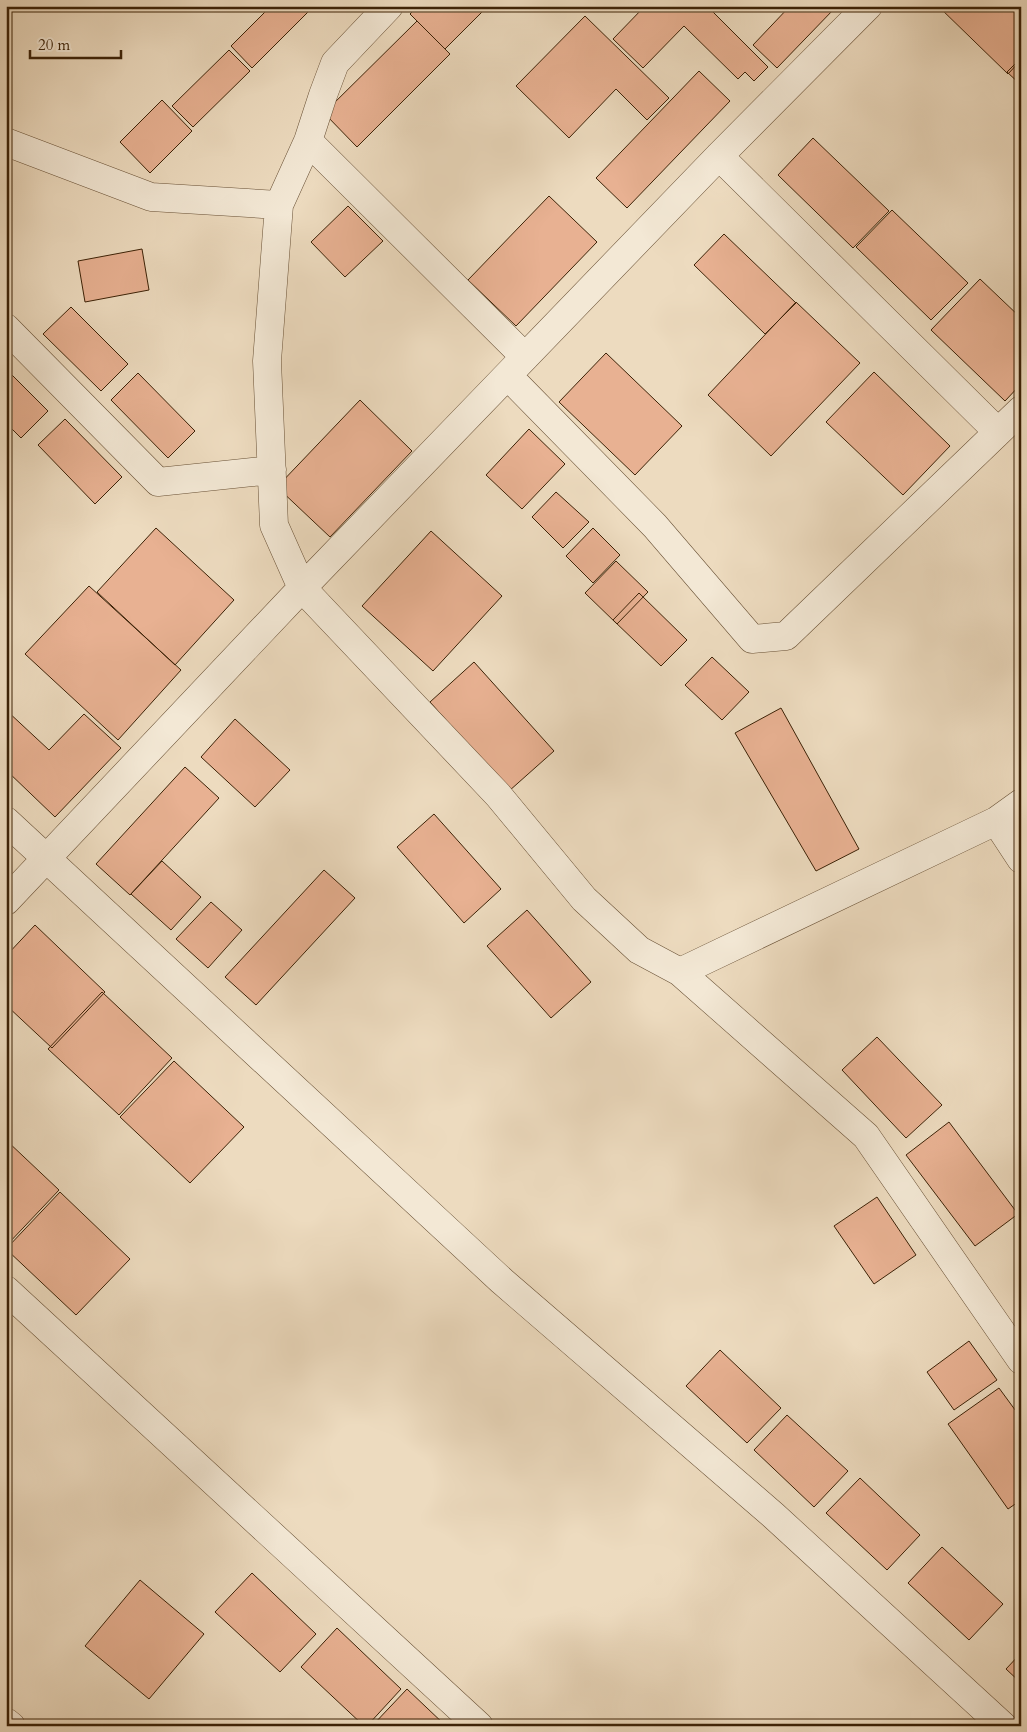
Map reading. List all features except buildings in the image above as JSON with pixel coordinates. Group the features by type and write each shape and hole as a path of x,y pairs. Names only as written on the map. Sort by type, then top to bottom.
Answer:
{"street":[{"path":"389,6 335,63 322,95 308,141 279,205 267,361 274,525 302,588 498,795 584,899 639,950 680,972 866,1136 1021,1360"},
{"path":"6,901 302,588 719,156 868,6"},
{"path":"308,141 516,366 752,639 786,636 1021,410"},
{"path":"6,142 151,197 279,205"},
{"path":"719,156 998,432"},
{"path":"6,328 158,482 272,470"},
{"path":"680,972 996,822 1021,803"},
{"path":"6,821 502,1281 773,1515 1003,1726"},
{"path":"996,822 1021,858"},
{"path":"6,1290 479,1726"},
{"path":"6,1722 11,1726"}]}
